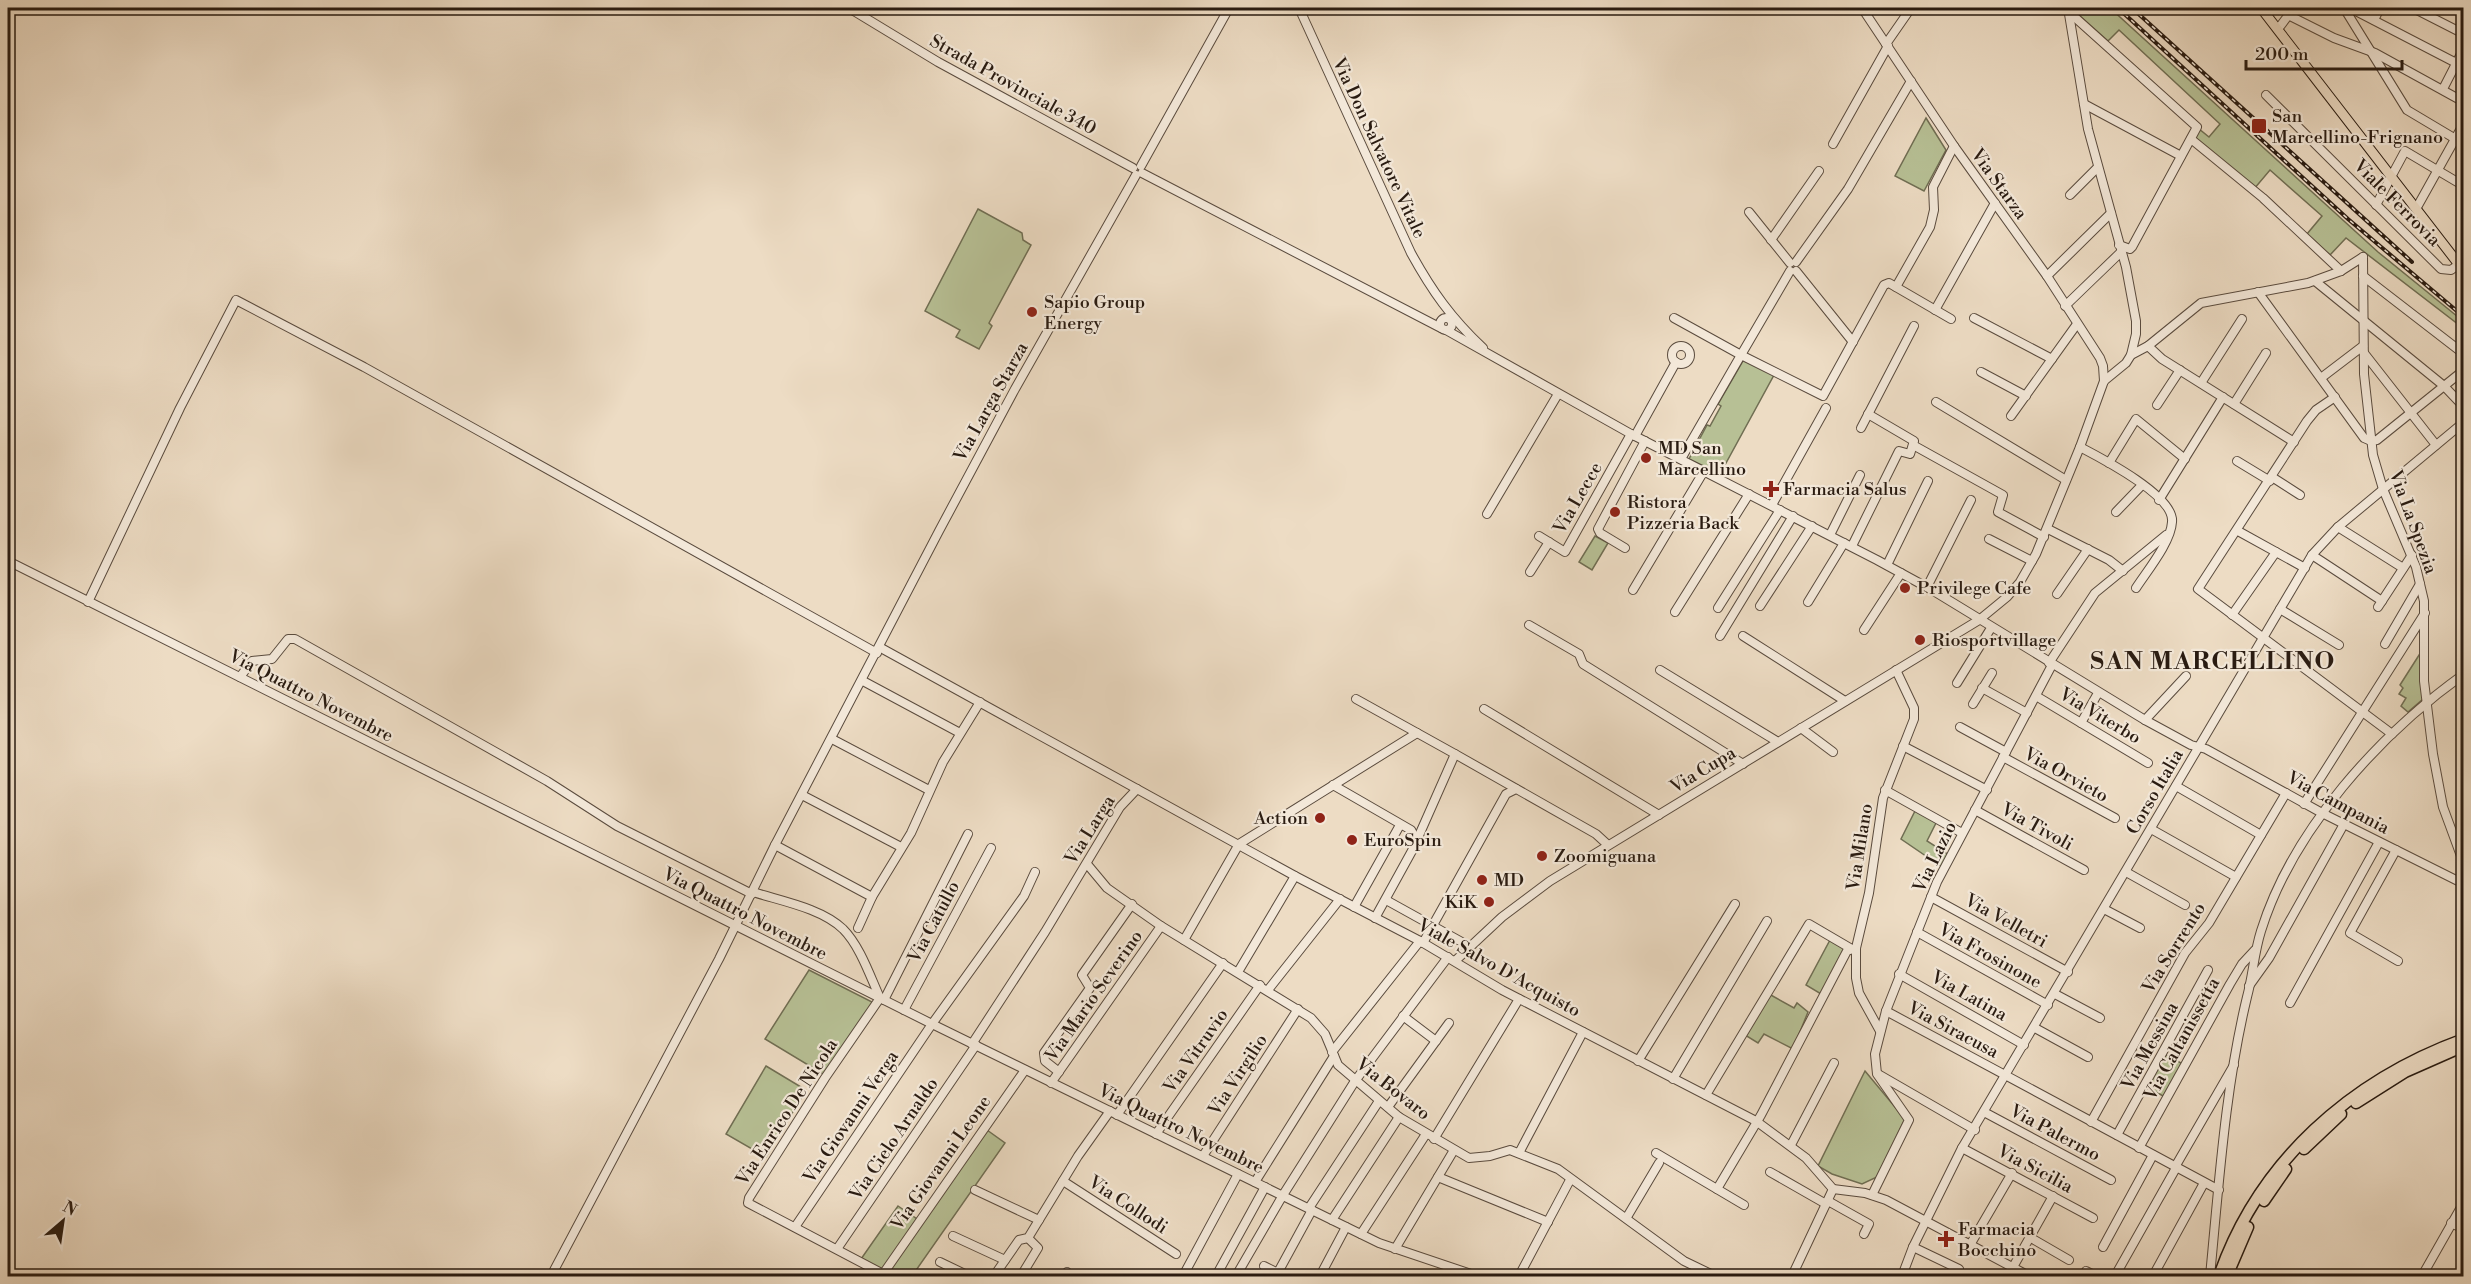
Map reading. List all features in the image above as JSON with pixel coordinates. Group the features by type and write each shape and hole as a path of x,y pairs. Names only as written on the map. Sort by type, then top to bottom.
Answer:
{"highway":[{"path":"2219,1276 2236,1235 2270,1178 2319,1123 2377,1079 2409,1061 2463,1039"},
{"path":"2227,1276 2244,1235 2259,1208 2282,1174 2324,1129 2348,1108 2404,1072 2463,1047"}],"main road":[{"path":"2261,8 2459,266"}],"street":[{"name":"Strada Provinciale 340","path":"849,8 938,62 1138,171 1426,321 1447,322"},
{"name":"Via Larga Starza","path":"551,1276 1015,389 1229,8"},
{"name":"Via Don Salvatore Vitale","path":"1299,8 1411,253 1437,298 1447,322 1493,357 1558,394 1927,587 2098,693 2199,747"},
{"name":"Via Starza","path":"1862,8 1954,147 2047,276 2100,358 2104,381"},
{"path":"1833,144 1887,45 1911,8"},
{"path":"2278,30 2294,8"},
{"path":"2344,8 2407,110 2463,144"},
{"path":"2350,8 2460,65"},
{"path":"2374,20 2380,8"},
{"path":"2413,8 2463,34"},
{"path":"2069,10 2097,168 2120,248 2136,321 2131,355"},
{"path":"2069,10 2197,126 2132,247 2130,249 2120,248"},
{"path":"2290,16 2334,38 2370,51 2463,102"},
{"path":"2442,89 2460,65 2463,48"},
{"path":"1681,459 1793,267 1848,189 1911,81"},
{"name":"Viale Ferrovia","path":"2266,95 2441,269 2451,270 2459,266"},
{"path":"2084,104 2181,156"},
{"path":"2416,209 2463,123"},
{"path":"2104,381 2131,355 2148,346 2201,303 2314,281 2341,272 2263,198 2191,139"},
{"path":"1896,287 1930,226 1934,210 1933,187 1954,147"},
{"path":"2376,205 2405,152 2463,186"},
{"path":"2070,195 2097,168"},
{"path":"1771,240 1819,171"},
{"path":"1935,310 1995,203"},
{"path":"1749,212 1852,342"},
{"path":"2047,276 2111,213"},
{"path":"2065,306 2120,248"},
{"path":"2459,266 2463,249"},
{"name":"Via La Spezia","path":"2341,272 2363,257 2363,349 2371,441 2384,489 2412,555 2420,584 2425,613 2426,701 2443,807 2463,864"},
{"path":"2363,276 2463,354"},
{"path":"2314,281 2444,386 2463,407"},
{"path":"1674,318 1823,396 1884,285 1889,283 1951,319"},
{"path":"2258,292 2364,438 2371,441 2377,440 2463,370"},
{"name":"Via Larga","path":"88,602 180,408 236,300 364,367 879,651 980,702 1137,789 1120,807 974,1045"},
{"path":"1974,318 2052,359"},
{"path":"2201,383 2242,319"},
{"name":"Via Don Salvatore Vitale","path":"1447,322 1493,357"},
{"path":"2011,416 2077,324"},
{"path":"1861,428 1914,326"},
{"path":"2148,346 2180,370 2294,442"},
{"path":"2321,378 2363,349 2436,445"},
{"path":"2234,404 2266,353"},
{"path":"1633,435 1676,363"},
{"path":"2157,405 2180,370"},
{"path":"1981,372 2026,396"},
{"name":"Via Cupa","path":"1236,1276 1282,1195 1355,1081 1403,1016 1451,959 1470,946 1526,898 1608,845 1978,620 2007,597 2032,561 2044,537 2104,381"},
{"path":"1487,514 1558,394"},
{"path":"2159,500 2223,397"},
{"path":"2335,397 2316,410 2198,589 2392,734"},
{"path":"1936,402 2066,480"},
{"path":"1772,506 1826,408"},
{"path":"1808,602 1848,544 1899,451 1910,454 1913,445 1914,441 1868,414"},
{"path":"2109,463 2136,419 2185,459"},
{"name":"Corso Italia","path":"1902,1276 1913,1247 1962,1148 1975,1130 2312,555 2338,526 2463,422"},
{"name":"Via Lecce","path":"1539,536 1565,552 1633,435"},
{"path":"1625,548 1600,533 1598,529 1646,441"},
{"path":"1913,445 2003,495 1998,512 2044,537"},
{"path":"2080,447 2142,485 2172,516 2169,532 2136,588"},
{"path":"2237,461 2300,495"},
{"path":"1633,590 1704,471"},
{"path":"1830,535 1860,475"},
{"path":"1887,565 1928,481"},
{"path":"2116,512 2142,485"},
{"path":"1675,612 1749,494"},
{"path":"1927,587 1971,500"},
{"path":"1718,608 1780,510"},
{"path":"1720,636 1793,516"},
{"path":"1760,606 1812,526"},
{"path":"2338,526 2403,568"},
{"path":"2048,528 2109,560 2123,571"},
{"path":"2238,531 2305,568"},
{"name":"Via Lazio","path":"1877,1074 1875,1054 1886,1011 1931,897 1962,833 2036,696 2050,664 2095,593 2169,532"},
{"path":"1989,538 2032,561"},
{"path":"1530,572 1549,542"},
{"path":"2057,594 2088,549"},
{"path":"2232,615 2276,552"},
{"path":"2312,555 2380,604 2412,555"},
{"name":"Via Quattro Novembre","path":"8,561 974,1045 1346,1227 1395,1249 1477,1276"},
{"path":"1864,630 1900,573"},
{"path":"2385,644 2420,584"},
{"path":"2280,609 2339,645"},
{"path":"2304,804 2425,613"},
{"path":"1529,625 1579,654 1583,664 1743,764"},
{"path":"1957,684 1991,628"},
{"path":"1743,636 1845,701"},
{"path":"240,677 252,661 272,659 288,639 295,639 537,776 617,826 752,893 816,913 843,929 852,940 882,999"},
{"path":"1660,670 1778,742"},
{"name":"Via Milano","path":"1880,1031 1859,993 1853,948 1869,893 1885,790 1912,726 1914,708 1896,670"},
{"path":"1973,704 1992,673"},
{"path":"2210,1276 2218,1191 2241,1019 2256,949 2271,907 2322,813 2392,734 2426,701 2463,674"},
{"path":"2145,720 2186,676"},
{"path":"862,681 960,733"},
{"path":"1982,688 2027,713"},
{"path":"2081,723 2098,693"},
{"name":"Via Viterbo","path":"2036,696 2148,763"},
{"path":"1356,699 1596,834 1608,845"},
{"path":"858,928 872,897 911,833 929,789 980,702"},
{"path":"1484,709 1659,815"},
{"name":"Via Orvieto","path":"1960,727 2115,818"},
{"path":"1801,728 1833,752"},
{"path":"1184,940 1239,844 1417,733"},
{"path":"832,739 929,789"},
{"path":"1903,746 1987,790"},
{"name":"Via Campania","path":"2199,747 2304,804 2463,884"},
{"path":"1376,918 1423,829 1455,753"},
{"path":"1503,782 1506,794"},
{"path":"1334,785 1400,825 1411,830 1423,829"},
{"path":"2176,786 2261,835"},
{"name":"Viale Salvo D'Acquisto","path":"1137,789 1421,942 1519,999 1756,1121 1791,1145 1833,1189"},
{"path":"1255,1182 1333,1054 1421,942 1506,794 1516,789"},
{"path":"1885,790 1962,833"},
{"name":"Via Sorrento","path":"2091,1122 2185,953 2209,923 2286,793"},
{"path":"802,795 902,847"},
{"name":"Via Tivoli","path":"1975,810 2084,870"},
{"path":"2249,986 2270,958 2344,824"},
{"path":"1354,907 1400,825"},
{"path":"2151,829 2236,877"},
{"path":"1411,830 1417,841"},
{"path":"882,999 968,834"},
{"path":"2290,1003 2379,842"},
{"path":"775,845 872,897"},
{"name":"Via Catullo","path":"904,1010 991,848"},
{"path":"2396,850 2350,933 2398,961"},
{"name":"Via Bovaro","path":"1087,864 1107,888 1161,926 1311,1018 1325,1034 1338,1065 1400,1117 1469,1158 1490,1156 1510,1150 1558,1169 1570,1180 1627,1217 1684,1261 1710,1275"},
{"name":"Via Giovanni Verga","path":"795,1227 932,1024 1024,896 1035,872"},
{"path":"2126,872 2185,905"},
{"path":"1238,972 1295,876"},
{"name":"Via Velletri","path":"1931,897 2068,972"},
{"path":"1268,990 1340,899"},
{"path":"1386,900 1470,946"},
{"path":"1059,1072 1045,1061 1044,1053 1090,988 1082,975 1132,904"},
{"path":"1638,1061 1735,904"},
{"path":"2104,909 2140,928"},
{"path":"1673,1079 1767,921"},
{"path":"1706,1095 1809,924 1853,948 1717,1190"},
{"name":"Via Mario Severino","path":"1052,1083 1161,926"},
{"name":"Via Frosinone","path":"1917,932 2048,1005"},
{"name":"Via Caltanissetta","path":"2139,1148 2230,984 2242,964 2256,949"},
{"path":"994,1276 1018,1240 1028,1238 1063,1181 1223,963"},
{"name":"Via Messina","path":"2117,1136 2208,970"},
{"name":"Via Latina","path":"1899,974 2024,1045"},
{"name":"Via Vitruvio","path":"1156,1134 1260,985"},
{"path":"2055,994 2100,1018"},
{"name":"Via Enrico De Nicola","path":"882,999 825,1078 748,1203 885,1275"},
{"path":"1434,1139 1519,999"},
{"name":"Via Virgilio","path":"1203,1156 1298,1009"},
{"name":"Via Siracusa","path":"1886,1011 2006,1076"},
{"path":"1403,1016 1436,1041"},
{"path":"1388,1107 1449,1023"},
{"path":"2035,1028 2088,1057"},
{"path":"1519,1153 1583,1032"},
{"name":"Via Cielo Arnaldo","path":"837,1249 974,1045"},
{"path":"1791,1145 1834,1063"},
{"path":"2115,1276 2235,1064"},
{"name":"Via Giovanni Leone","path":"885,1275 1025,1070"},
{"path":"1877,1074 1975,1130"},
{"path":"1872,1195 1909,1120 1877,1074"},
{"path":"2006,1076 2218,1191"},
{"path":"1264,1266 1279,1275 1311,1209 1379,1101"},
{"name":"Via Palermo","path":"1984,1112 2111,1180"},
{"path":"1332,1220 1400,1117"},
{"path":"1361,1234 1426,1134"},
{"name":"Via Sicilia","path":"1962,1148 2093,1218"},
{"path":"1395,1249 1454,1150"},
{"path":"1656,1153 1744,1205"},
{"path":"2103,1247 2153,1155"},
{"path":"1627,1217 1659,1162"},
{"path":"1770,1172 1869,1224 1864,1234"},
{"path":"1970,1245 2012,1173"},
{"path":"1183,1276 1238,1174"},
{"path":"1438,1177 1548,1222"},
{"path":"1519,1276 1570,1180"},
{"name":"Via Collodi","path":"1063,1181 1176,1254"},
{"path":"2153,1276 2204,1183"},
{"path":"1216,1276 1264,1187"},
{"path":"1792,1276 1833,1189 1872,1195 1926,1220 2029,1276"},
{"path":"975,1190 1039,1220"},
{"path":"2008,1276 2053,1196"},
{"path":"2422,1276 2463,1202"},
{"path":"2451,1223 2463,1229"},
{"path":"1320,1276 1346,1227"},
{"path":"953,1236 1005,1260"},
{"path":"1021,1276 1038,1248 1028,1238"},
{"path":"2031,1238 2069,1260"},
{"path":"1913,1247 1959,1269"},
{"path":"940,1262 969,1276"},
{"path":"2086,1271 2096,1276"}],"green space":[{"path":"2071,8 2110,8 2378,252 2463,321 2463,328 2346,238 2330,255 2307,234 2322,216 2270,170 2254,189 2194,139 2199,129 2209,137 2220,124 2119,30 2108,41"},
{"path":"1926,118 1946,150 1924,191 1895,176"},
{"path":"978,209 1022,233 1023,240 1031,245 989,323 992,326 979,349 956,337 960,330 925,311"},
{"path":"1744,359 1774,375 1720,474 1689,459 1707,425 1710,426 1721,406 1718,404"},
{"path":"1595,536 1608,543 1592,570 1579,562"},
{"path":"2421,652 2423,699 2408,712 2401,706 2406,698 2399,694 2403,688 2400,685"},
{"path":"1916,809 1937,821 1927,841 1949,855 1942,867 1901,839"},
{"path":"1830,940 1845,949 1821,994 1806,985"},
{"path":"809,970 874,1003 823,1074 765,1039"},
{"path":"1769,994 1794,1008 1797,1003 1808,1012 1793,1049 1764,1034 1758,1043 1745,1035"},
{"path":"2164,1054 2183,1064 2165,1097 2146,1087"},
{"path":"766,1066 806,1090 766,1157 726,1134"},
{"path":"1865,1071 1905,1119 1877,1177 1862,1184 1832,1174 1818,1166"},
{"path":"987,1130 1005,1143 912,1276 887,1274"},
{"path":"898,1206 917,1219 882,1271 861,1259"}],"railway":[{"path":"2118,8 2348,219 2464,317"},
{"path":"2132,8 2412,262"}],"place":[{"name":"San Marcellino-Frignano","path":"2259,126"},
{"name":"Sapio Group Energy","path":"1032,312"},
{"name":"MD San Marcellino","path":"1646,458"},
{"name":"Farmacia Salus","path":"1771,489"},
{"name":"Ristora Pizzeria Back","path":"1615,512"},
{"name":"Privilege Cafe","path":"1905,588"},
{"name":"Riosportvillage","path":"1920,640"},
{"name":"Action","path":"1320,818"},
{"name":"EuroSpin","path":"1352,840"},
{"name":"Zoomiguana","path":"1542,856"},
{"name":"MD","path":"1482,880"},
{"name":"KiK","path":"1489,902"},
{"name":"Farmacia Bocchino","path":"1946,1239"}],"district":[{"name":"SAN MARCELLINO","path":"2213,662"}]}
